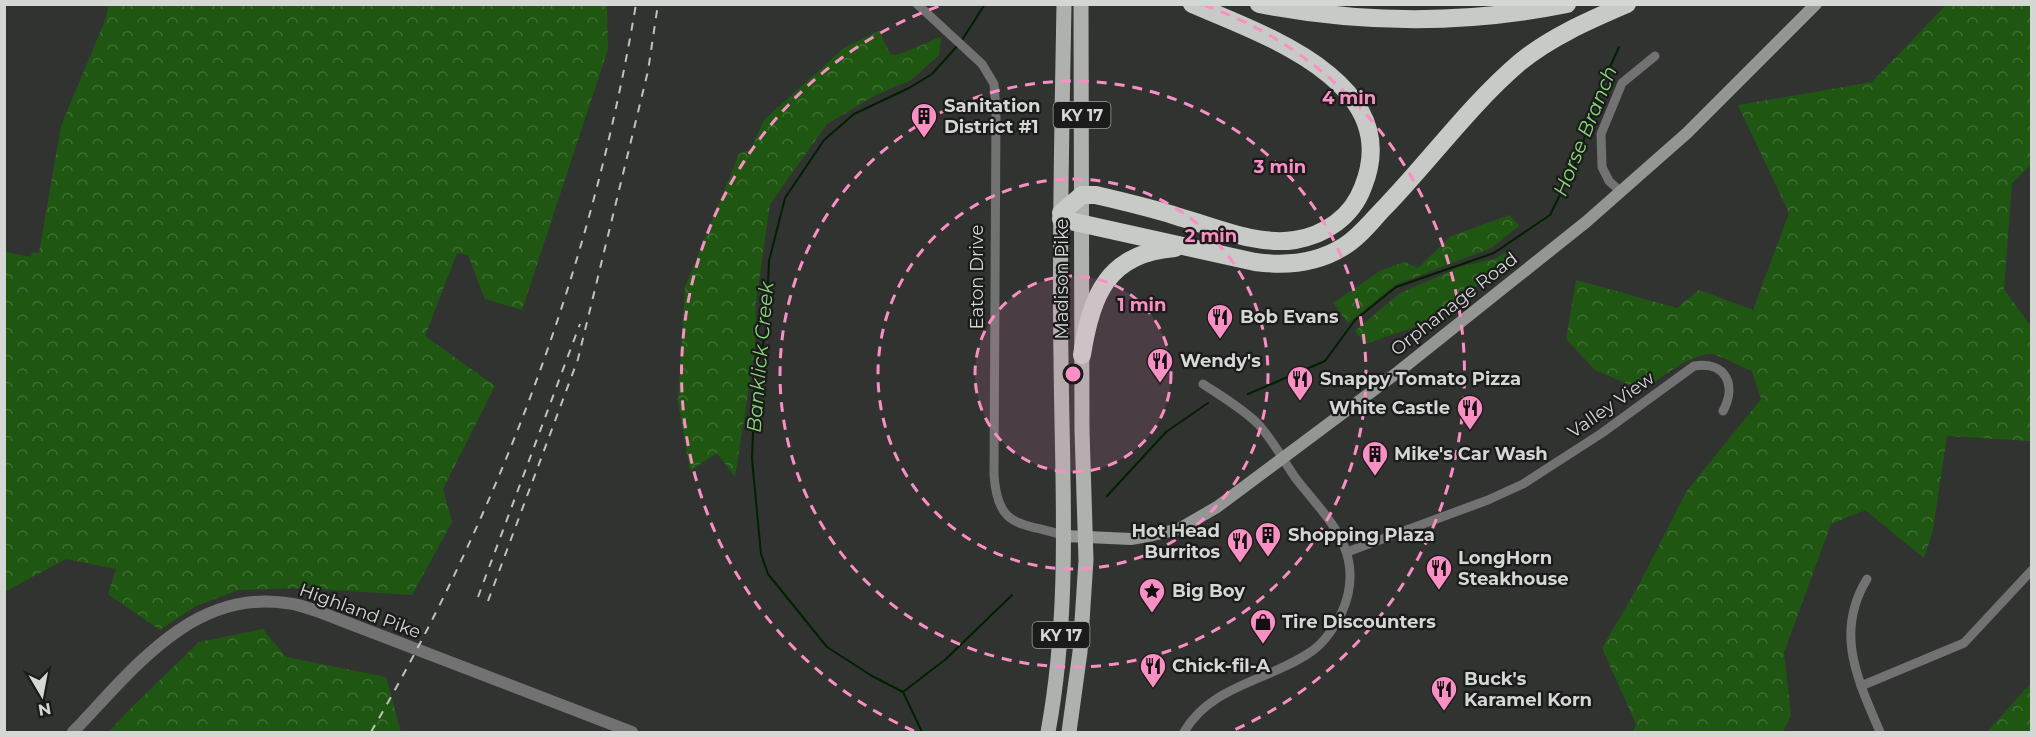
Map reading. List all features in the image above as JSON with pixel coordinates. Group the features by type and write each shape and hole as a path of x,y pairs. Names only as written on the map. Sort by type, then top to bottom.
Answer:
{"highway":[{"path":"1192,4 1267,35 1310,60 1339,83 1365,120 1372,155 1371,168 1359,198 1349,213 1332,226 1304,238 1274,241 1096,195 1082,195 1061,216 1080,224 1194,249 1255,262 1286,264 1326,255 1345,246 1368,227 1431,155 1519,62 1572,30 1627,4"},
{"path":"1259,4 1350,18 1426,21 1499,16 1567,4"},
{"path":"1082,355 1093,303 1103,285 1116,272 1144,254 1173,248 1194,249"}],"main road":[{"name":"Madison Pike","path":"1048,732 1060,647 1065,536 1060,349 1064,4"},
{"name":"Madison Pike","path":"1069,732 1080,652 1085,539 1080,224 1082,195 1081,4"},
{"name":"Orphanage Road","path":"1065,536 1085,539 1131,539 1179,529 1217,507 1408,363 1621,192 1695,125 1816,4"}],"street":[{"name":"Eaton Drive","path":"917,4 982,64 994,84 996,110 993,298 995,489 1004,514 1014,522 1065,536"},
{"path":"1621,192 1605,176 1602,167 1601,134 1622,83 1655,56"},
{"name":"Valley View","path":"1347,552 1488,500 1523,484 1602,433 1694,366 1704,365 1717,368 1726,376 1730,388 1730,400 1723,411"},
{"path":"1184,732 1202,710 1218,697 1314,650 1330,633 1348,597 1352,575 1347,552 1340,535 1257,424 1203,384"},
{"path":"1861,686 1964,643 2031,570"},
{"path":"1867,579 1857,596 1850,638 1852,660 1880,732"},
{"name":"Highland Pike","path":"73,732 145,658 188,622 215,610 256,602 285,603 343,621 460,668 632,732"}],"green space":[{"path":"1947,4 2031,5 2031,165 2012,183 2004,289 2031,327 2031,441 1947,436 1933,530 1924,558 1865,510 1831,524 1784,652 1791,715 1783,732 1633,732 1636,724 1602,648 1639,585 1686,492 1761,399 1752,371 1713,354 1695,358 1676,367 1642,390 1595,370 1566,339 1576,280 1677,308 1699,290 1753,310 1789,213 1738,105 1872,82"},
{"path":"108,5 607,5 608,49 522,310 485,299 468,255 457,253 425,336 495,386 443,489 452,522 412,595 302,588 239,590 196,606 160,630 108,594 116,569 66,559 5,592 5,252 31,257 32,252 39,253 61,126 106,18"},
{"path":"879,31 891,55 902,53 941,37 939,55 911,80 876,95 827,124 770,204 756,303 755,348 735,477 717,453 690,471 678,402 685,287 739,154 751,149 764,120 845,47"},
{"path":"1510,215 1519,226 1491,248 1395,285 1348,323 1333,303 1380,271 1404,262 1418,268 1451,236"},
{"path":"1504,253 1509,253 1512,257 1501,269 1423,324 1365,344 1355,331 1400,293 1460,267 1497,258"},
{"path":"263,629 286,657 386,677 401,732 109,732 199,642"},
{"path":"2031,683 2031,732 1987,732"}],"waterway":[{"name":"Banklick Creek","path":"962,40 985,4"},
{"name":"Banklick Creek","path":"922,732 903,692 872,676 827,647 768,574 761,554 752,459 755,380 766,331 769,261 785,198 824,140 854,114 909,88 932,74 959,44"},
{"name":"Horse Branch","path":"1248,394 1325,361 1355,320 1396,287 1494,253 1550,215 1580,154 1594,102 1619,47"},
{"name":"Horse Branch","path":"1107,496 1166,432 1208,403"},
{"name":"Horse Branch","path":"903,692 946,659 1012,595"}],"railway":[{"path":"371,732 462,560 501,471 536,380 568,288 595,195 618,100 636,4"},
{"path":"488,601 578,359 648,71 658,4"},
{"path":"478,597 580,324"}],"place":[{"name":"Sanitation District #1","path":"924,139"},
{"name":"Bob Evans","path":"1220,340"},
{"name":"Wendy's","path":"1160,384"},
{"name":"Snappy Tomato Pizza","path":"1300,402"},
{"name":"White Castle","path":"1470,431"},
{"name":"Mike's Car Wash","path":"1375,477"},
{"name":"Shopping Plaza","path":"1268,558"},
{"name":"Hot Head Burritos","path":"1240,564"},
{"name":"LongHorn Steakhouse","path":"1439,591"},
{"name":"Big Boy","path":"1152,614"},
{"name":"Tire Discounters","path":"1263,645"},
{"name":"Chick-fil-A","path":"1153,689"},
{"name":"Buck's Karamel Korn","path":"1444,712"}]}
